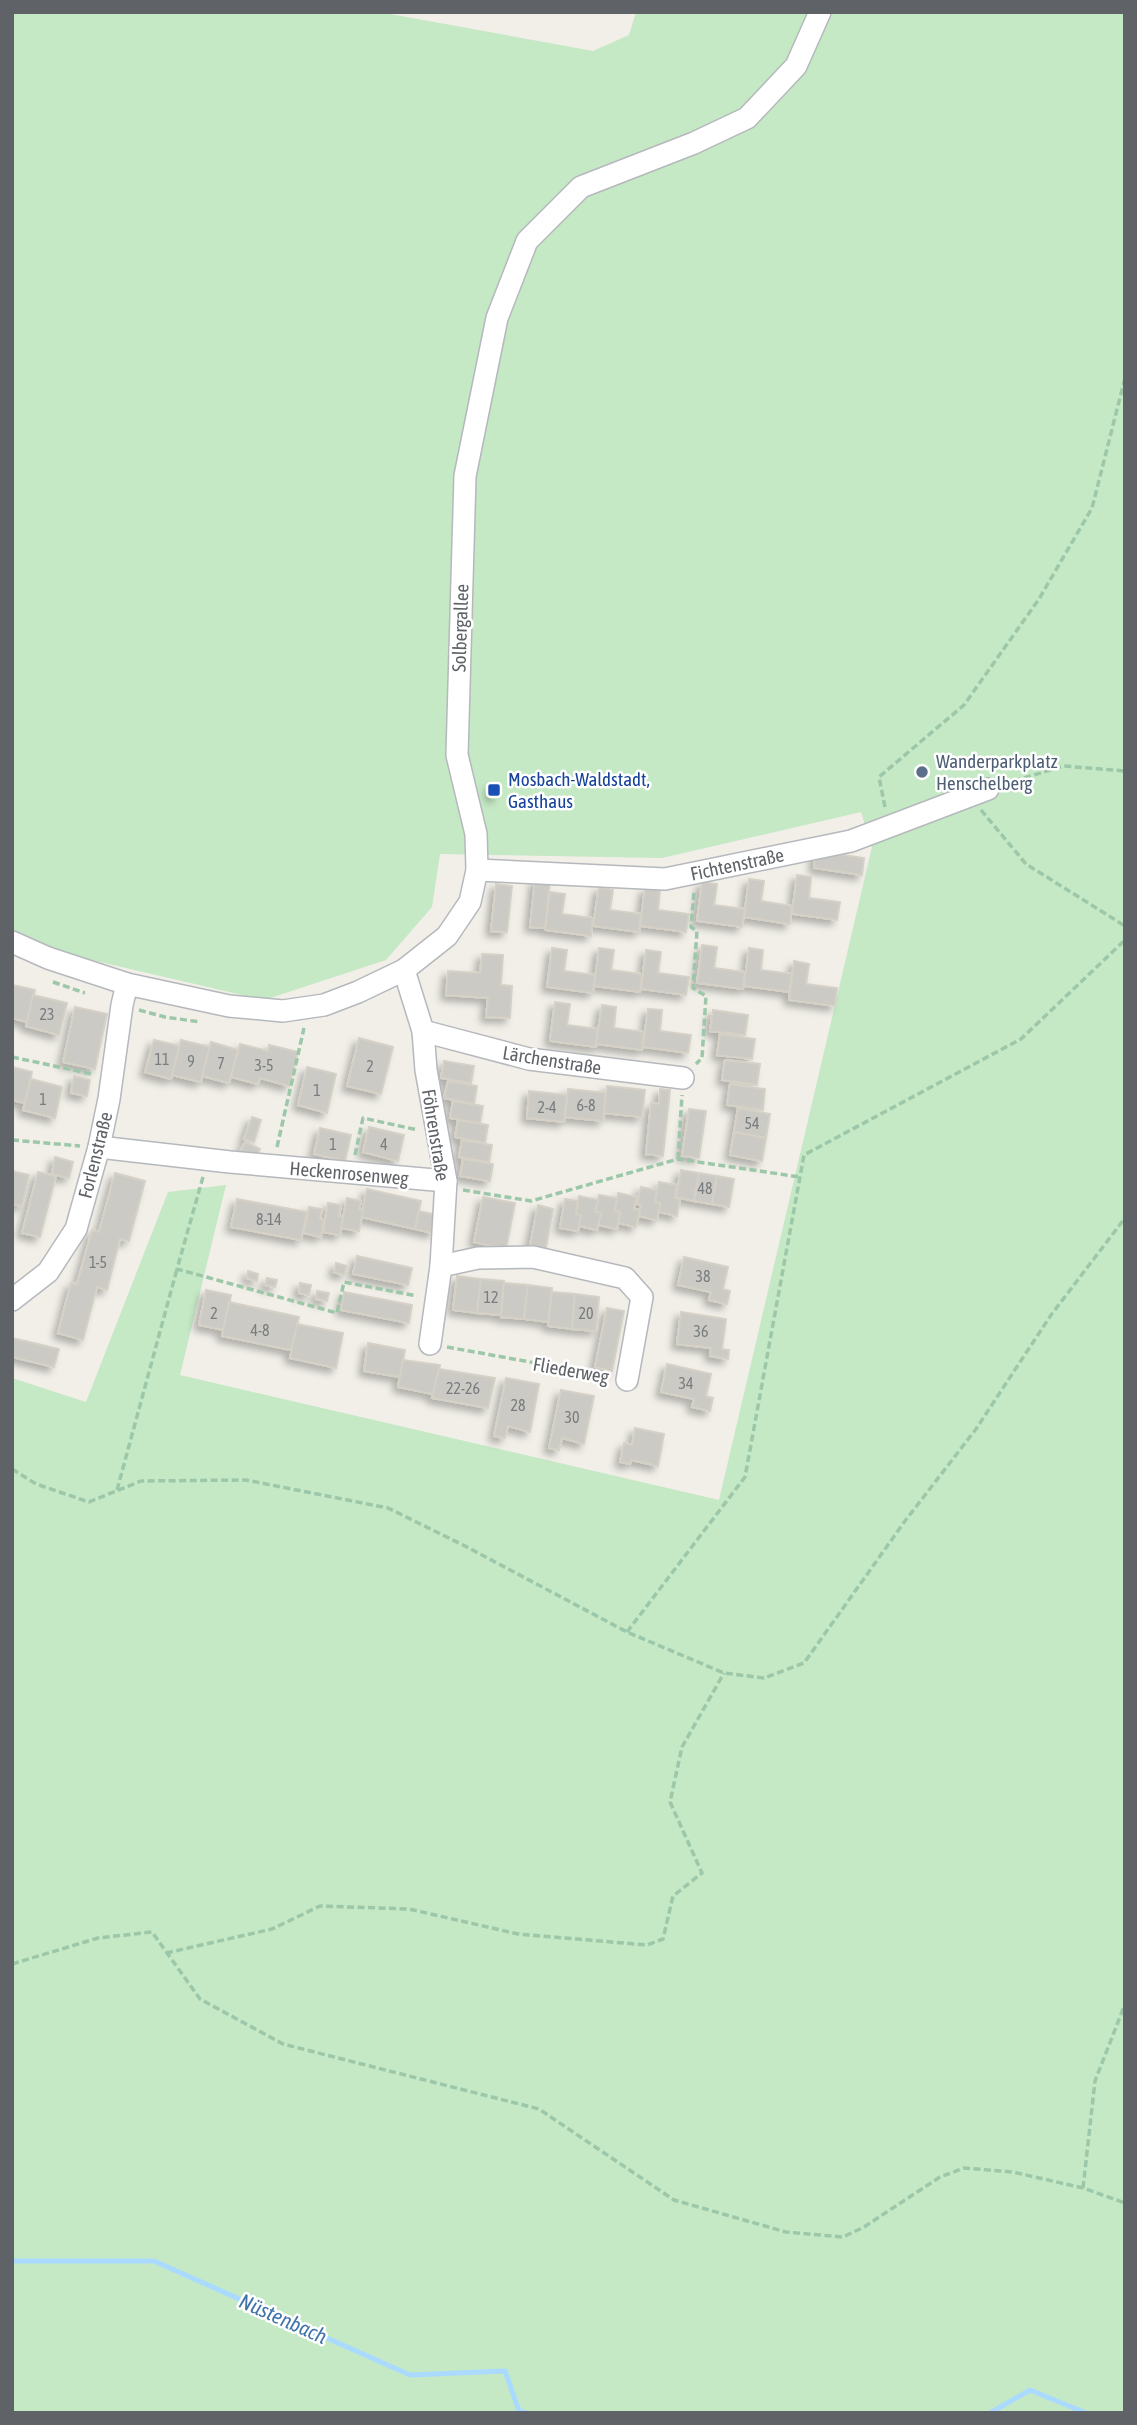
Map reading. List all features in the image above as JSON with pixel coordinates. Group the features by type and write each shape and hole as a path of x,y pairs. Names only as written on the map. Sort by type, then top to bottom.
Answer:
{"street":[{"name":"Solbergallee","path":"12,942 48,958 127,984 229,1006 283,1011 324,1004 404,971 447,936 470,902 477,870 476,834 457,755 464,476 497,318 527,241 581,187 694,143 747,118 796,66 820,12"},
{"name":"Fichtenstraße","path":"477,870 665,879 851,841 978,793"},
{"name":"Föhrenstraße","path":"404,971 423,1031 426,1070 446,1181 441,1266 430,1344"},
{"name":"Forlenstraße","path":"12,1300 48,1272 76,1229 99,1147 113,1079 127,984"},
{"name":"Lärchenstraße","path":"423,1031 528,1059 683,1078"},
{"name":"Heckenrosenweg","path":"99,1147 208,1160 446,1181"},
{"name":"Fliederweg","path":"441,1266 478,1258 533,1257 625,1278 642,1297 627,1380"}],"path":[{"path":"890,826 879,777 964,705 1039,599 1092,508 1125,378"},
{"path":"1125,771 1065,766 978,793 1026,864 1125,926"},
{"path":"678,1159 683,1078 702,1058 706,996 693,988 697,931 691,927 696,873"},
{"path":"626,1632 745,1478 804,1155 1021,1039 1125,940"},
{"path":"273,1166 304,1027"},
{"path":"12,1057 113,1079"},
{"path":"351,1173 363,1118 437,1134"},
{"path":"12,1140 99,1147"},
{"path":"446,1181 462,1190 531,1201 678,1159 800,1177"},
{"path":"117,1491 208,1160"},
{"path":"12,1469 36,1485 89,1502 141,1481 246,1480 388,1508 466,1546 626,1632 724,1673 764,1678 804,1663 905,1521 976,1429 1051,1315 1125,1218"},
{"path":"177,1269 337,1313 344,1282 436,1300"},
{"name":"Fliederweg","path":"430,1344 627,1380"},
{"path":"166,1953 272,1929 320,1906 409,1909 518,1934 647,1945 663,1939 673,1896 702,1873 670,1802 682,1746 724,1673"},
{"path":"12,1964 98,1938 152,1932 200,1999 283,2044 539,2109 674,2200 786,2232 843,2237 864,2227 940,2176 964,2168 1013,2172 1083,2188 1125,2203"},
{"path":"1083,2188 1095,2081 1125,2004"}],"green space":[{"path":"12,12 379,12 593,51 629,35 636,12 1125,12 1125,2413 12,2413 12,1378 86,1402 168,1192 226,1185 180,1375 719,1500 872,847 861,812 662,858 440,854 432,907 386,960 264,1000 27,945 12,936"}],"building":[{"path":"496,784 498,796 492,797 490,785"},
{"path":"816,851 864,858 862,875 814,868"},
{"path":"797,875 811,877 809,898 840,902 837,920 792,914"},
{"path":"749,879 764,881 761,901 792,906 790,924 744,917"},
{"path":"535,880 550,881 545,928 530,927"},
{"path":"702,882 717,884 714,905 745,909 742,927 697,921"},
{"path":"496,884 512,886 507,932 491,931"},
{"path":"599,887 613,890 610,910 641,914 639,932 593,926"},
{"path":"645,888 660,890 658,910 689,914 686,932 640,926"},
{"path":"550,892 565,894 562,914 593,918 591,936 545,930"},
{"path":"702,945 717,947 714,968 745,972 743,989 697,983"},
{"path":"552,948 567,950 564,971 595,975 593,993 547,987"},
{"path":"599,948 614,950 611,970 642,974 640,992 594,986"},
{"path":"749,948 763,950 761,970 792,974 789,992 744,986"},
{"path":"646,950 661,952 658,973 689,977 686,995 641,989"},
{"path":"482,954 503,955 501,985 512,986 510,1018 486,1017 488,998 446,995 448,971 480,973"},
{"path":"794,961 809,964 806,984 837,988 835,1006 789,1000"},
{"path":"12,985 35,990 27,1022 12,1018"},
{"path":"33,995 67,1003 59,1035 26,1026"},
{"path":"555,1002 570,1004 567,1025 598,1029 596,1047 550,1041"},
{"path":"602,1005 616,1007 614,1028 644,1032 642,1050 596,1044"},
{"path":"75,1007 107,1014 95,1069 63,1062"},
{"path":"648,1009 662,1010 660,1031 691,1035 688,1053 643,1047"},
{"path":"713,1010 748,1015 745,1035 710,1031"},
{"path":"720,1034 755,1039 752,1059 717,1055"},
{"path":"359,1038 393,1047 381,1094 347,1086"},
{"path":"154,1040 180,1046 171,1079 145,1072"},
{"path":"181,1040 210,1047 201,1082 172,1075"},
{"path":"211,1042 238,1050 229,1083 202,1076"},
{"path":"240,1044 268,1051 269,1045 298,1052 289,1086 260,1078 258,1084 231,1077"},
{"path":"725,1060 760,1064 757,1085 722,1080"},
{"path":"444,1061 474,1066 471,1083 441,1078"},
{"path":"12,1067 32,1072 25,1103 12,1100"},
{"path":"307,1067 336,1074 327,1113 298,1105"},
{"path":"74,1076 90,1080 87,1096 71,1093"},
{"path":"31,1079 62,1087 55,1118 23,1110"},
{"path":"448,1081 477,1086 474,1104 444,1098"},
{"path":"730,1084 765,1089 763,1110 727,1105"},
{"path":"607,1086 645,1090 642,1117 604,1113"},
{"path":"568,1089 606,1093 603,1121 565,1117"},
{"path":"660,1089 670,1090 663,1156 646,1154 651,1103 659,1104"},
{"path":"529,1091 567,1095 564,1122 527,1118"},
{"path":"453,1101 483,1106 480,1123 450,1118"},
{"path":"738,1108 770,1114 766,1138 734,1132"},
{"path":"689,1109 706,1111 699,1158 682,1156"},
{"path":"252,1117 261,1120 254,1142 244,1139"},
{"path":"458,1120 488,1125 485,1143 455,1137"},
{"path":"369,1127 404,1135 398,1161 363,1152"},
{"path":"320,1128 351,1135 345,1161 314,1154"},
{"path":"734,1132 766,1138 762,1161 730,1155"},
{"path":"462,1140 492,1145 489,1162 459,1157"},
{"path":"245,1142 260,1149 255,1159 240,1152"},
{"path":"55,1157 73,1162 69,1178 52,1174"},
{"path":"463,1159 493,1164 490,1181 460,1176"},
{"path":"681,1170 699,1173 694,1201 676,1197"},
{"path":"12,1171 29,1175 22,1206 12,1204"},
{"path":"38,1172 56,1176 40,1237 22,1233"},
{"path":"115,1173 145,1181 129,1241 120,1239 107,1290 97,1287 83,1340 58,1333 71,1283 77,1284 92,1230 99,1232"},
{"path":"699,1173 717,1176 712,1204 694,1201"},
{"path":"717,1176 734,1179 729,1207 712,1204"},
{"path":"659,1182 677,1185 675,1198 680,1199 677,1216 659,1212 660,1203 655,1202"},
{"path":"641,1187 657,1190 655,1202 660,1203 657,1220 638,1216 641,1205 637,1204"},
{"path":"367,1189 421,1201 415,1229 361,1217"},
{"path":"618,1193 637,1197 634,1209 640,1210 636,1227 618,1223 620,1212 615,1211"},
{"path":"599,1195 617,1198 615,1211 620,1212 617,1229 598,1225 601,1213 595,1212"},
{"path":"579,1196 598,1200 595,1212 601,1213 597,1230 579,1226 581,1215 576,1214"},
{"path":"483,1197 515,1203 506,1249 474,1242"},
{"path":"347,1198 361,1201 359,1209 363,1210 359,1231 341,1228"},
{"path":"237,1199 307,1212 301,1240 231,1227"},
{"path":"565,1199 578,1201 576,1214 581,1215 578,1231 560,1228"},
{"path":"328,1203 341,1205 339,1216 343,1217 340,1235 323,1232"},
{"path":"538,1205 553,1209 545,1253 529,1250"},
{"path":"309,1207 322,1209 320,1219 324,1220 321,1237 304,1233"},
{"path":"419,1211 437,1215 433,1233 415,1229"},
{"path":"357,1256 412,1268 408,1285 353,1274"},
{"path":"684,1257 728,1267 723,1289 730,1291 727,1304 709,1300 711,1292 678,1285"},
{"path":"336,1263 347,1266 344,1275 334,1272"},
{"path":"248,1271 258,1274 257,1281 247,1278"},
{"path":"457,1276 481,1279 477,1313 453,1310"},
{"path":"267,1278 277,1280 275,1287 265,1285"},
{"path":"481,1279 504,1281 501,1315 477,1313"},
{"path":"300,1283 311,1285 309,1295 299,1293"},
{"path":"504,1283 528,1285 524,1319 501,1317"},
{"path":"528,1285 552,1288 548,1322 524,1319"},
{"path":"206,1290 231,1295 224,1330 199,1325"},
{"path":"317,1291 329,1293 327,1301 316,1299"},
{"path":"344,1292 412,1305 409,1323 341,1310"},
{"path":"552,1292 575,1294 572,1329 548,1326"},
{"path":"575,1294 599,1297 596,1331 572,1329"},
{"path":"229,1302 299,1317 291,1350 222,1336"},
{"path":"607,1308 624,1311 612,1371 595,1367"},
{"path":"681,1312 726,1319 722,1349 729,1350 728,1359 710,1356 711,1348 677,1344"},
{"path":"297,1324 343,1333 336,1368 290,1358"},
{"path":"12,1338 59,1349 54,1367 12,1357"},
{"path":"368,1343 405,1350 400,1377 364,1371"},
{"path":"403,1360 440,1365 433,1394 398,1387"},
{"path":"667,1364 711,1374 706,1396 713,1398 710,1411 692,1407 694,1399 661,1392"},
{"path":"439,1369 495,1378 488,1408 432,1398"},
{"path":"506,1378 539,1384 530,1432 508,1426 505,1438 494,1436"},
{"path":"561,1390 594,1396 584,1444 562,1438 559,1450 549,1448"},
{"path":"635,1428 664,1434 658,1466 631,1460 630,1464 620,1462 624,1443 632,1445"}],"waterway":[{"name":"Nüstenbach","path":"12,2261 154,2261 410,2375 505,2371 519,2411 527,2413"},
{"name":"Nüstenbach","path":"990,2413 1030,2390 1086,2413"}],"place":[{"name":"Wanderparkplatz Henschelberg","path":"922,772"},
{"name":"Mosbach-Waldstadt, Gasthaus","path":"494,790"}]}
